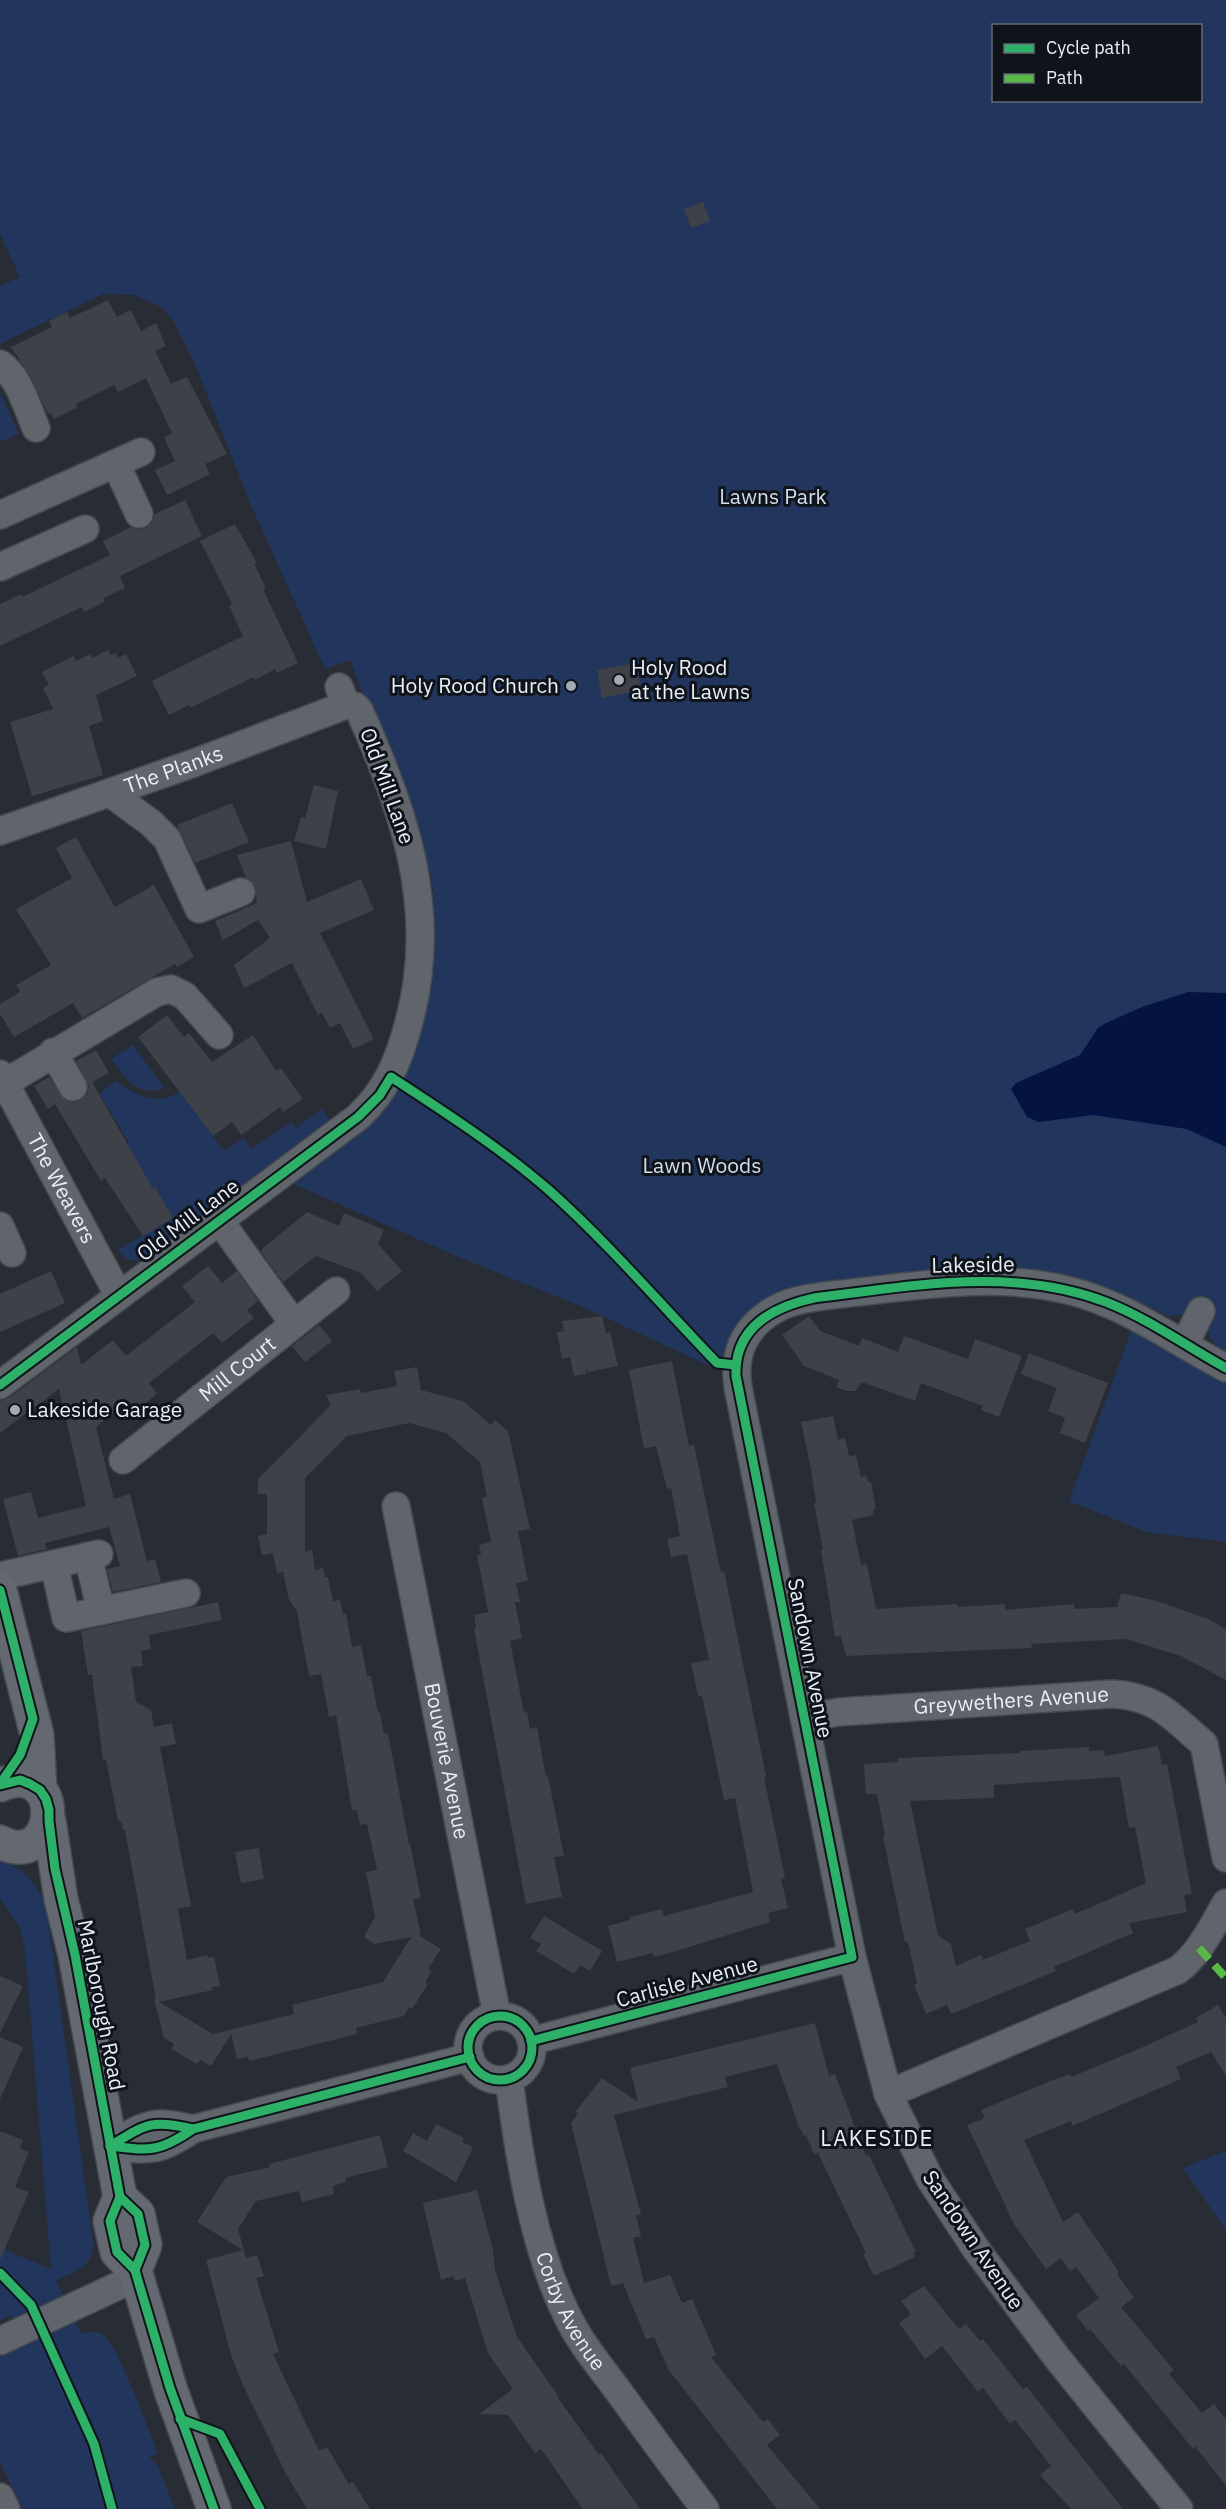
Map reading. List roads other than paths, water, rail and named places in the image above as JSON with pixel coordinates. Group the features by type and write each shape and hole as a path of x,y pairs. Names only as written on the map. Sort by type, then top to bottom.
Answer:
{"main road":[{"path":"0,1590 37,1735 40,1790 20,1780 0,1784"},
{"path":"0,1784 20,1755 33,1719"},
{"name":"Marlborough Road","path":"40,1790 49,1810 48,1821 61,1899 75,1955 120,2197 111,2221 117,2252 136,2273 173,2399 214,2509"},
{"path":"3,1844 27,1845 37,1840 48,1821"},
{"name":"Marlborough Road","path":"3,1844 38,1874 61,1899"}],"street":[{"path":"0,364 8,370 15,381 36,428"},
{"path":"0,515 141,452"},
{"path":"116,464 139,514"},
{"path":"0,567 86,529"},
{"name":"The Planks","path":"0,831 110,794 343,696"},
{"name":"Old Mill Lane","path":"0,1385 370,1105 394,1070 418,985 422,937 420,898 414,861 396,802 361,714 357,707 343,696"},
{"path":"110,794 151,823 167,839 199,909 241,892"},
{"name":"The Weavers","path":"119,1296 2,1081 164,989 179,991 185,996 218,1036"},
{"path":"53,1052 73,1087"},
{"name":"Mill Court","path":"219,1220 294,1324"},
{"path":"0,1226 12,1253"},
{"name":"Lakeside","path":"736,1365 741,1347 758,1322 774,1310 790,1303 814,1298 969,1280 1001,1280 1035,1283 1072,1291 1128,1311 1226,1368"},
{"name":"Mill Court","path":"123,1460 336,1291"},
{"path":"1185,1344 1201,1311"},
{"name":"Sandown Avenue","path":"736,1365 738,1387 852,1957 888,2094 930,2179 976,2249 1058,2359 1179,2509"},
{"name":"Bouverie Avenue","path":"396,1506 497,2016"},
{"path":"0,1576 93,1555 101,1611"},
{"path":"54,1564 66,1618 186,1593"},
{"name":"Greywethers Avenue","path":"804,1718 838,1712 1112,1694 1130,1695 1150,1701 1161,1708 1226,1760"},
{"path":"1204,1744 1226,1858"},
{"path":"888,2094 1178,1970 1199,1948 1226,1903"},
{"name":"Carlisle Avenue","path":"531,2041 852,1957"},
{"path":"497,2016 515,2020 522,2025 531,2041 532,2050 525,2068 509,2079 490,2078 481,2073 470,2057 468,2048 474,2030 480,2023 497,2016"},
{"path":"111,2146 146,2150 171,2144 193,2128 470,2057"},
{"name":"Corby Avenue","path":"509,2079 513,2113 543,2254 572,2325 705,2509"},
{"path":"0,2341 136,2273"},
{"path":"0,2497 6,2509"}],"place":[{"name":"Holy Rood at the Lawns","path":"619,680"},
{"name":"Holy Rood Church","path":"571,686"},
{"name":"Lakeside Garage","path":"15,1410"}],"district":[{"name":"LAKESIDE","path":"877,2138"}],"park label":[{"name":"Lawns Park","path":"773,497"},
{"name":"Lawn Woods","path":"702,1166"}]}
